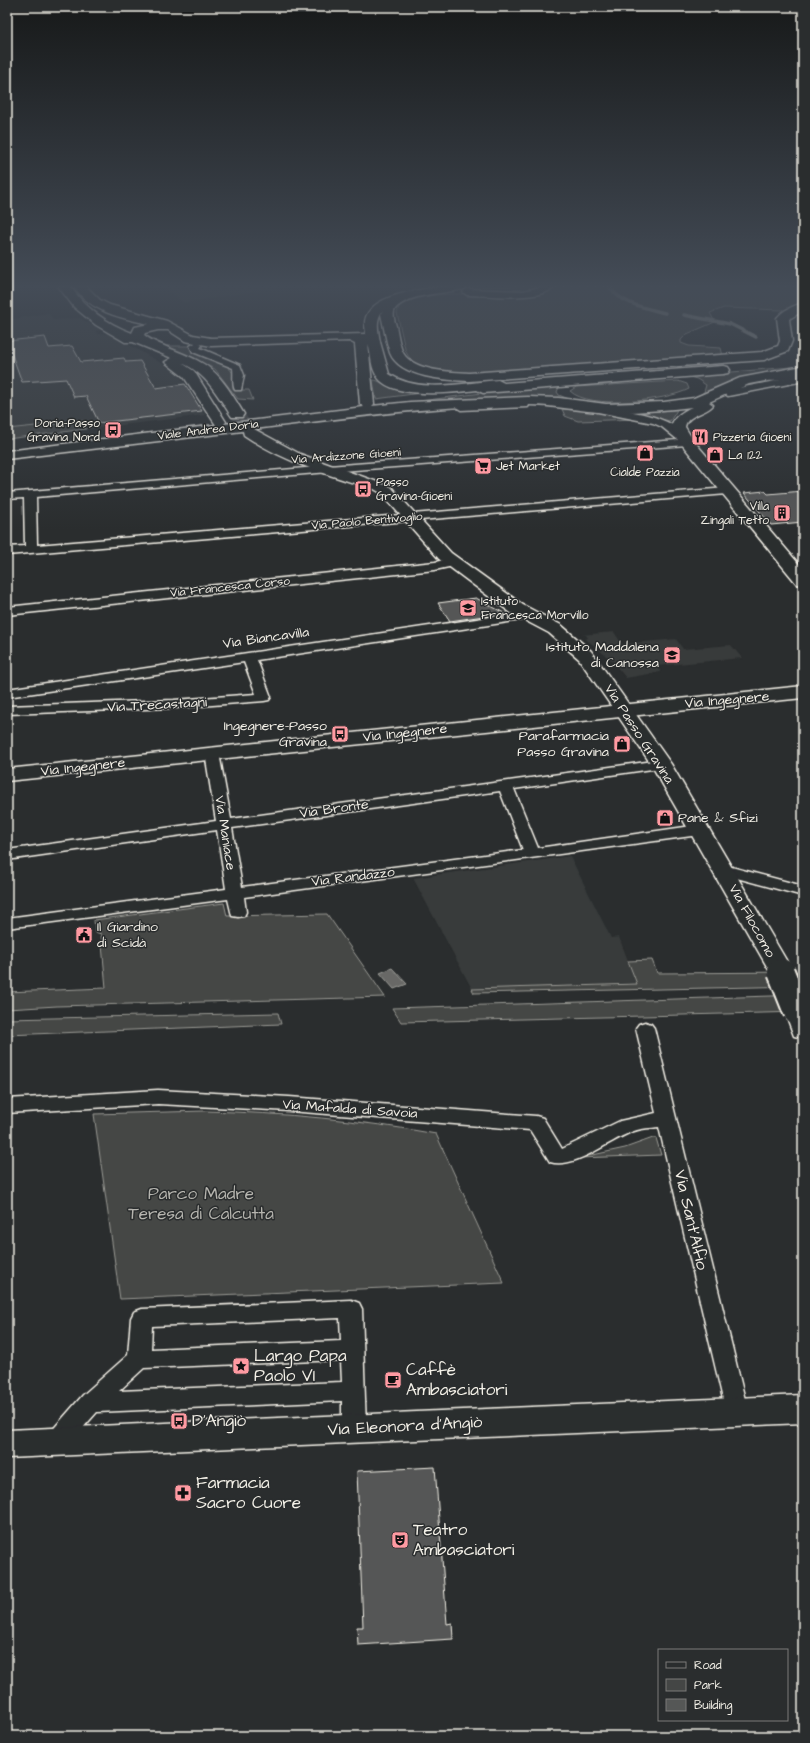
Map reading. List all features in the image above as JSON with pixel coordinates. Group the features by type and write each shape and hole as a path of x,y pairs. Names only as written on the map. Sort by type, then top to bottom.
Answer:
{"main road":[{"path":"179,367 189,374 219,422"},
{"path":"200,367 211,376 237,414"},
{"path":"367,367 367,404"},
{"path":"379,367 382,374 388,380 402,386 431,389 548,380 627,378 681,378 698,382 701,385 701,390 693,396 636,408"},
{"path":"414,367 435,374 469,377 605,367"},
{"path":"721,370 739,367"},
{"path":"688,404 613,404 589,402 572,399 563,392 564,387 570,384 745,367"},
{"path":"801,375 793,374 757,378 690,413 679,422 678,427 687,442 727,491 803,580"},
{"name":"Viale Andrea Doria","path":"7,448 488,389 592,380"},
{"path":"636,408 688,404 735,389"},
{"name":"Viale Andrea Doria","path":"7,455 410,406 498,402 558,402 606,408 636,408"},
{"name":"Via Passo Gravina","path":"249,432 259,439 326,470 386,490 434,545 454,562 499,596 555,629 585,655 661,764 724,870"},
{"path":"7,459 104,443"},
{"name":"Via Ingegnere","path":"7,775 803,692"},
{"name":"Via Filocomo","path":"724,870 781,972 800,1021"},
{"name":"Via Eleonora d'Angiò","path":"7,1444 803,1409"}],"street":[{"path":"237,367 239,375 238,388"},
{"path":"735,389 801,375"},
{"path":"410,406 548,405 606,410 656,420 666,425 687,442"},
{"name":"Via Ardizzone Gioeni","path":"7,496 687,442"},
{"path":"355,479 356,473 371,467"},
{"name":"Via Paolo Bentivoglio","path":"7,551 727,491"},
{"path":"30,494 31,549"},
{"name":"Via Francesca Corso","path":"7,611 427,567 454,562"},
{"name":"Via Biancavilla","path":"7,693 530,615"},
{"name":"Via Trecastagni","path":"7,710 150,706 264,698 249,657"},
{"name":"Via Maniace","path":"212,753 238,912"},
{"name":"Via Bronte","path":"7,855 661,764"},
{"path":"505,785 532,854"},
{"name":"Via Randazzo","path":"7,923 532,854 699,830"},
{"path":"724,870 803,891"},
{"name":"Via Sant'Alfio","path":"645,1028 736,1412"},
{"name":"Via Mafalda di Savoia","path":"7,1106 158,1097 288,1104 536,1123 557,1157 571,1154 600,1142 623,1128 651,1120 667,1120"},
{"path":"139,1359 142,1318 351,1309 354,1429"},
{"path":"56,1441 91,1402 139,1359 352,1350"},
{"path":"91,1402 354,1391"}],"shaded area":[{"path":"7,367 169,367 177,372 205,415 7,439"},
{"name":"Istituto Maddalena di Canossa","path":"614,632 622,644 676,639 683,649 731,645 742,658 657,666 661,672 626,678 612,661 599,650 600,646 595,646 585,639 588,638 586,635 580,635"},
{"path":"570,856 611,938 619,937 637,984 472,989 413,878"},
{"path":"392,968 407,984 394,989 380,973"}],"green space":[{"path":"212,367 228,367 233,373 235,390 249,390 253,400 238,399 215,369"},
{"path":"426,367 551,367 465,373"},
{"path":"796,367 751,376 696,398 704,392 706,385 697,379 685,376"},
{"path":"373,380 397,389 428,392 376,399"},
{"path":"678,381 687,384 689,389 663,397 628,402 593,400 580,397 570,391 576,387"},
{"path":"529,387 559,387 557,392 559,395 576,402 525,398 500,398 449,400 373,407"},
{"path":"562,409 602,412 638,419 578,421 565,416"},
{"path":"677,410 670,421 632,413"},
{"path":"83,421 86,429 7,439 7,429"},
{"path":"224,903 227,916 327,914 385,997 57,1006 7,1009 7,992 106,988 101,934 95,932 94,920"},
{"path":"652,960 657,973 803,972 803,986 474,993 472,989 637,984 628,961"},
{"path":"803,995 803,1012 401,1022 392,1008"},
{"path":"278,1013 281,1024 7,1035 7,1019"},
{"name":"Parco Madre Teresa di Calcutta","path":"205,1111 263,1113 321,1118 436,1134 504,1283 120,1299 94,1114"},
{"path":"656,1138 661,1155 579,1158 625,1148"}],"building":[{"path":"17,367 144,367 156,388 185,384 202,411 99,423 86,396 74,397 66,379 22,382"},
{"path":"765,491 768,494 803,491 803,522 771,525 744,493"},
{"name":"Istituto Francesca Morvillo","path":"476,598 504,613 450,621 438,603"},
{"name":"Teatro Ambasciatori","path":"435,1467 447,1624 452,1623 453,1639 358,1645 357,1627 363,1627 357,1471"}],"tunnel":[{"path":"237,414 249,432"}],"place":[{"name":"Doria-Passo Gravina Nord","path":"113,430"},
{"name":"Pizzeria Gioeni","path":"700,437"},
{"name":"Cialde Pazzia","path":"645,453"},
{"name":"La 122","path":"715,455"},
{"name":"Jet Market","path":"483,466"},
{"name":"Passo Gravina-Gioeni","path":"363,489"},
{"name":"Villa Zingali Tetto","path":"782,513"},
{"name":"Istituto Francesca Morvillo","path":"468,608"},
{"name":"Istituto Maddalena di Canossa","path":"672,655"},
{"name":"Ingegnere-Passo Gravina","path":"340,734"},
{"name":"Parafarmacia Passo Gravina","path":"622,744"},
{"name":"Pane & Sfizi","path":"665,818"},
{"name":"Il Giardino di Scidà","path":"84,935"},
{"name":"Largo Papa Paolo VI","path":"241,1366"},
{"name":"Caffè Ambasciatori","path":"393,1380"},
{"name":"D'Angiò","path":"179,1421"},
{"name":"Farmacia Sacro Cuore","path":"183,1493"},
{"name":"Teatro Ambasciatori","path":"400,1540"}]}
